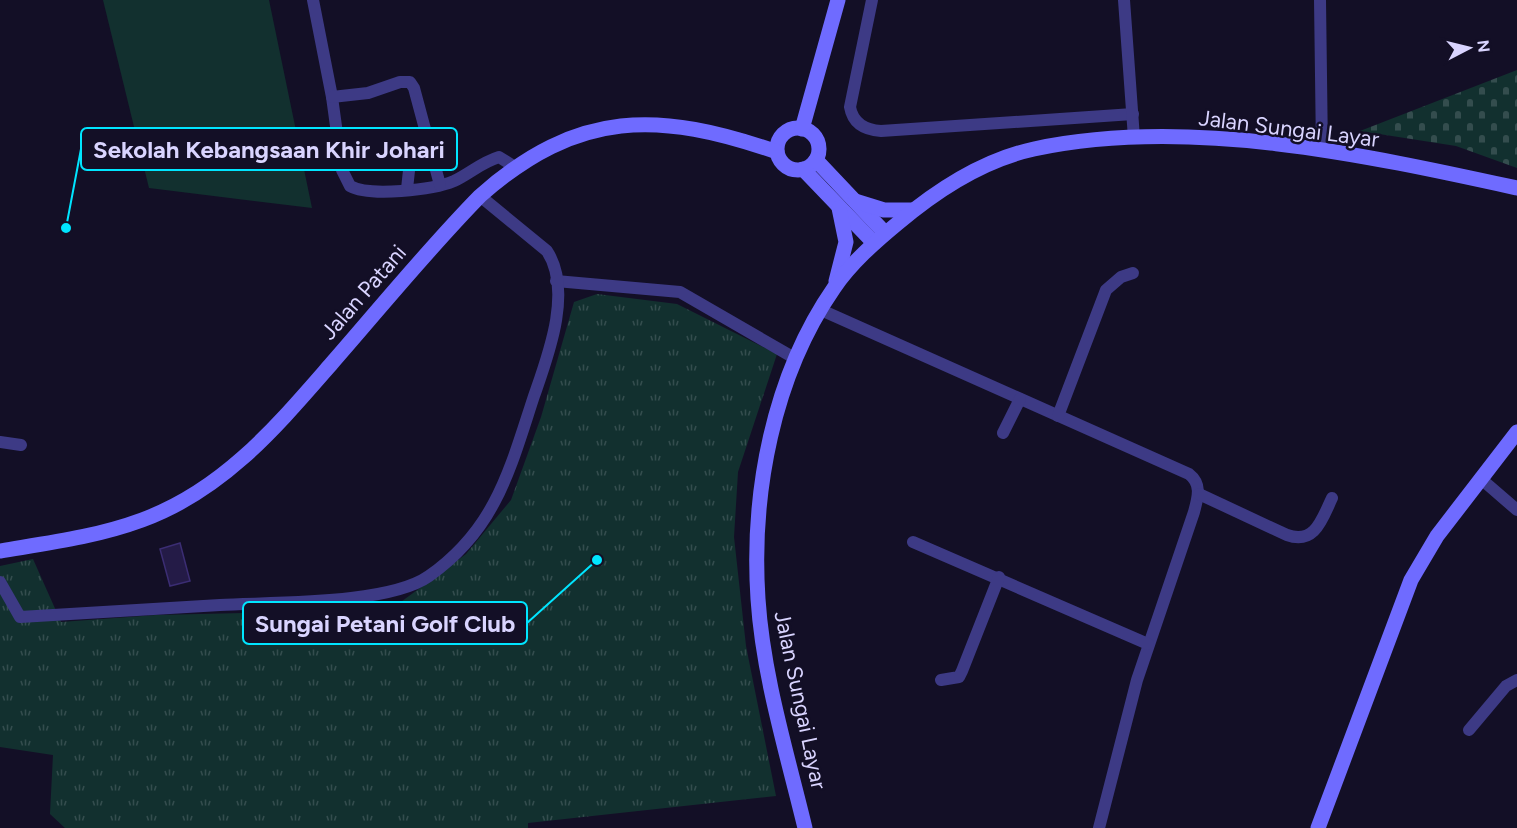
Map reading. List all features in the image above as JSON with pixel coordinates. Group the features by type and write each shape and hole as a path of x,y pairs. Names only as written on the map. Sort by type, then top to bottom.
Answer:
{"main road":[{"path":"802,129 837,0"},
{"name":"Jalan Patani","path":"0,551 103,532 143,520 218,479 266,437 480,196 514,167 567,140 633,124 702,129 777,152"},
{"path":"802,129 809,132 817,141 819,148 810,165 793,170 784,165 777,152 778,143 786,132 802,129"},
{"name":"Jalan Sungai Layar","path":"805,828 765,651 757,581 760,513 765,469 778,410 796,359 835,286 879,238 914,210 974,171 1031,150 1134,138 1216,138 1322,151 1517,188"},
{"path":"810,165 854,201 879,238"},
{"path":"810,165 839,207 879,238"},
{"path":"854,201 884,210 914,210"},
{"path":"835,286 846,242 839,207"},
{"path":"1318,828 1411,580 1437,536 1517,432"}],"street":[{"path":"313,0 345,180 350,186 365,193 440,185 499,158 514,167"},
{"path":"872,0 850,107 853,118 866,128 893,130 1133,114"},
{"path":"1124,0 1134,138"},
{"path":"1320,0 1322,151"},
{"path":"332,97 368,93 400,82 410,82 414,88 440,185"},
{"path":"407,189 411,152"},
{"path":"0,582 20,618 336,598 396,591 421,581 460,550 475,534 495,503 508,476 550,347 556,318 555,267 547,251 480,196"},
{"path":"1058,416 1106,290 1121,277 1133,273"},
{"path":"556,281 680,292 796,359"},
{"path":"821,310 1189,474 1196,482 1199,494 1148,644 1116,754 1099,828"},
{"path":"1003,433 1020,399"},
{"path":"0,442 21,445"},
{"path":"1480,478 1517,510"},
{"path":"1199,494 1287,535 1301,538 1314,532 1332,498"},
{"path":"913,542 999,577 1148,644"},
{"path":"941,680 959,677 999,577"},
{"path":"1469,730 1506,686 1517,680"}],"green space":[{"path":"103,0 269,0 312,208 149,188"},
{"path":"1517,70 1517,168 1456,146 1360,131"},
{"path":"597,294 677,304 777,354 738,472 734,537 746,646 776,796 528,823 528,828 65,828 50,814 53,755 0,747 0,566 33,559 61,622 156,615 390,610 466,554 511,500 541,417 574,302"}],"building":[{"path":"180,543 190,581 170,586 160,549"}],"place":[{"name":"Sekolah Kebangsaan Khir Johari","path":"66,228"},
{"name":"Sungai Petani Golf Club","path":"597,560"}]}
